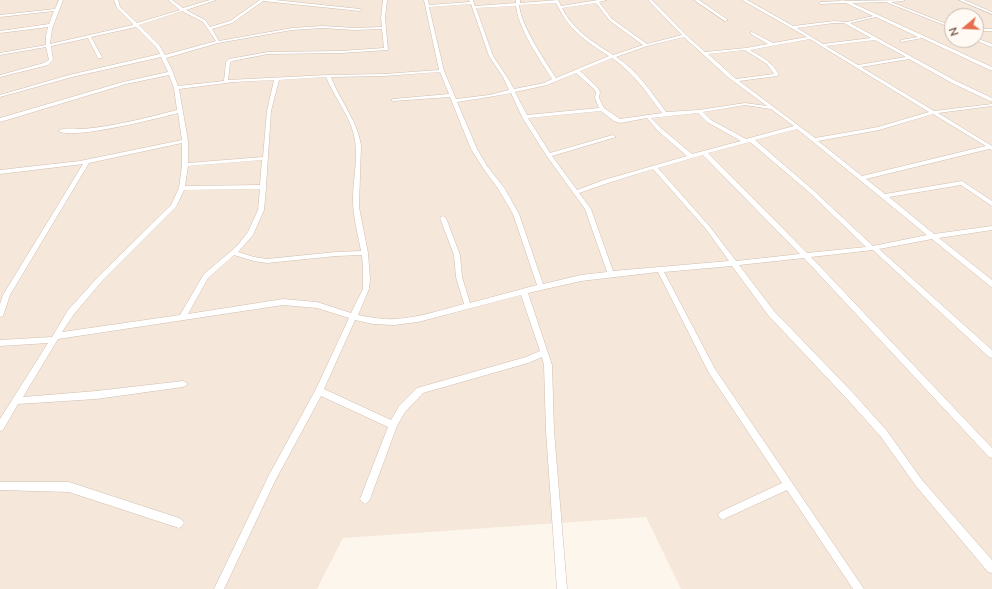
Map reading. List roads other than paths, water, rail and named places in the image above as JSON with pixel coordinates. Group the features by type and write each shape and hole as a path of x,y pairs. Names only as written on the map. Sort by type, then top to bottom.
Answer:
{"street":[{"path":"0,76 48,63 51,60 47,46 47,37 61,0"},
{"path":"0,427 71,312 87,292 174,206 182,188 185,164 185,141 176,88 171,73 158,46 118,7 116,0"},
{"path":"171,0 183,10 204,21 218,42"},
{"path":"0,54 47,46 136,25 214,0"},
{"path":"209,29 231,22 263,0 360,10"},
{"path":"226,82 228,62 230,60 268,53 341,52 387,48 383,18 385,0"},
{"path":"426,0 442,71 474,149 485,167 502,189 516,214 541,287"},
{"path":"428,6 472,3 597,2 606,0"},
{"path":"650,0 685,36 735,80 798,127 885,196 992,284"},
{"path":"696,0 726,20"},
{"path":"744,0 793,27 991,147"},
{"path":"821,3 903,0"},
{"path":"960,0 992,14"},
{"path":"844,1 992,69"},
{"path":"887,1 944,24"},
{"path":"597,2 611,20 646,45"},
{"path":"472,3 491,56 513,91 525,117 549,155 588,210 611,274"},
{"path":"518,3 520,15 554,79"},
{"path":"557,3 573,28 635,74 665,114"},
{"path":"0,16 57,10"},
{"path":"793,27 834,22 847,23 876,16"},
{"path":"847,23 954,82 992,100"},
{"path":"0,32 51,25"},
{"path":"0,96 71,76 163,56 218,42 292,29 322,27 355,29 384,28"},
{"path":"752,33 773,45"},
{"path":"393,100 489,96 545,84 554,79 646,45 685,36"},
{"path":"902,41 922,36"},
{"path":"88,37 100,57"},
{"path":"704,53 746,49 810,38"},
{"path":"822,45 875,39"},
{"path":"735,80 777,74 777,72 768,63 746,49"},
{"path":"858,66 909,58"},
{"path":"176,88 226,82 442,71"},
{"path":"577,71 596,88 598,92 597,98 602,109 618,121 745,104 773,109"},
{"path":"0,120 125,83 171,73"},
{"path":"219,589 272,478 319,391 366,289 368,276 356,207 359,152 357,137 350,116 328,76"},
{"path":"182,317 206,276 234,253 251,233 261,210 269,111 277,79"},
{"path":"814,140 879,128 935,112 992,105"},
{"path":"525,117 602,109"},
{"path":"61,130 89,131 111,128 179,111"},
{"path":"699,111 709,121 748,141 811,191 992,355"},
{"path":"648,117 660,130 692,157"},
{"path":"576,192 592,188 606,181 798,127"},
{"path":"549,155 613,137"},
{"path":"0,172 87,162 185,141"},
{"path":"862,178 991,147"},
{"path":"704,153 805,255 992,454"},
{"path":"185,164 265,158"},
{"path":"0,314 7,295 87,162"},
{"path":"654,167 708,228 770,314 830,375 884,434 920,482 992,568"},
{"path":"885,196 962,183 992,204"},
{"path":"182,188 264,187"},
{"path":"443,218 457,255 459,277 468,306"},
{"path":"0,343 55,338 283,302 317,305 354,317 373,321 394,322 418,319 541,287 611,274 734,263 873,248 934,236 992,228"},
{"path":"234,253 267,261 336,254 365,253"},
{"path":"660,270 712,370 859,589"},
{"path":"524,292 548,365 550,431 562,589"},
{"path":"365,499 393,425 402,409 420,390 528,360 544,353"},
{"path":"16,401 96,395 183,384"},
{"path":"319,391 393,425"},
{"path":"723,515 788,485"},
{"path":"0,486 69,487 179,523"}]}
